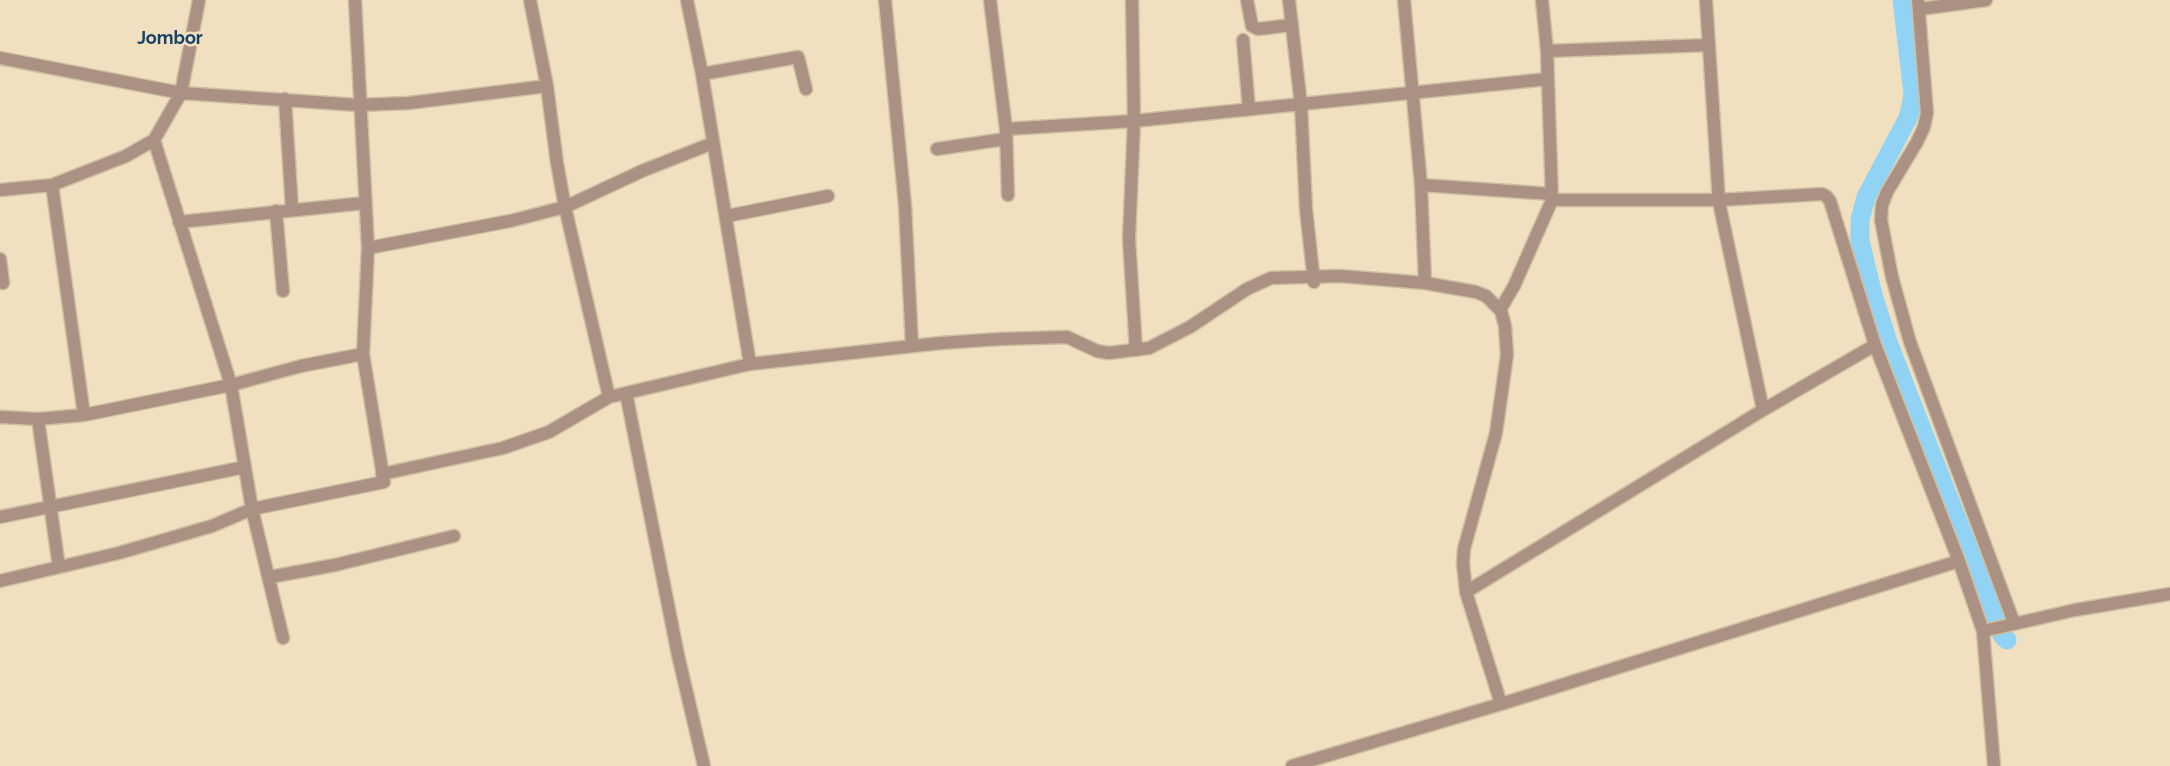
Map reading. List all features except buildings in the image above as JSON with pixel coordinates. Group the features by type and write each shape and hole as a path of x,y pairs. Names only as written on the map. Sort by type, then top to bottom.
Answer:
{"street":[{"path":"0,190 52,185 126,156 154,140 181,94 200,0"},
{"path":"0,581 119,553 212,526 252,508 384,482 363,354 368,248 358,105 354,0"},
{"path":"530,0 547,86 556,163 609,397"},
{"path":"687,0 727,216 750,364"},
{"path":"885,0 904,205 912,346"},
{"path":"990,0 1005,134 1008,195"},
{"path":"1132,0 1134,121 1129,239 1136,350"},
{"path":"1248,0 1252,26 1258,29 1292,25"},
{"path":"1289,0 1301,105 1306,209 1314,279"},
{"path":"1404,0 1421,185 1425,283"},
{"path":"1500,310 1514,286 1552,197 1547,51 1542,0"},
{"path":"1706,0 1719,200 1763,410"},
{"path":"1986,0 1919,4 1927,113 1924,127 1917,142 1887,192 1882,205 1881,220 1892,276 1910,342 2014,623"},
{"path":"1243,40 1249,109"},
{"path":"1547,51 1709,45"},
{"path":"702,74 798,57 806,89"},
{"path":"0,58 181,94 358,105 409,103 547,86"},
{"path":"937,149 1005,134 1548,79"},
{"path":"284,99 292,209"},
{"path":"154,140 231,385 252,508 270,577 283,638"},
{"path":"368,248 502,222 565,207 642,171 713,144"},
{"path":"52,185 84,415"},
{"path":"1421,185 1552,197 1719,200 1822,194 1826,196 1830,201 1875,345 1958,561 1982,631 1994,766"},
{"path":"727,216 828,196"},
{"path":"179,222 365,203"},
{"path":"276,211 283,292"},
{"path":"0,259 3,282"},
{"path":"382,474 503,448 549,432 609,397 750,364 912,346 1000,339 1067,337 1097,351 1109,352 1149,348 1190,328 1262,281 1278,278 1314,279 1340,276 1425,283 1476,292 1486,296 1500,310 1505,326 1507,355 1496,433 1488,468 1464,548 1466,592 1501,704"},
{"path":"1466,592 1763,410 1875,345"},
{"path":"0,417 38,419 84,415 231,385 300,366 363,354"},
{"path":"626,393 678,655 704,766"},
{"path":"38,419 52,505 59,566"},
{"path":"0,517 245,467"},
{"path":"270,577 336,565 454,536"},
{"path":"1292,766 1501,704 1958,561"},
{"path":"1982,631 2085,608 2170,594"}],"waterway":[{"path":"1902,0 1913,94 1911,106 1908,118 1866,197 1860,220 1860,241 1873,295 1888,342 2002,635 2007,640"}],"district":[{"name":"Jombor","path":"170,39"}]}
